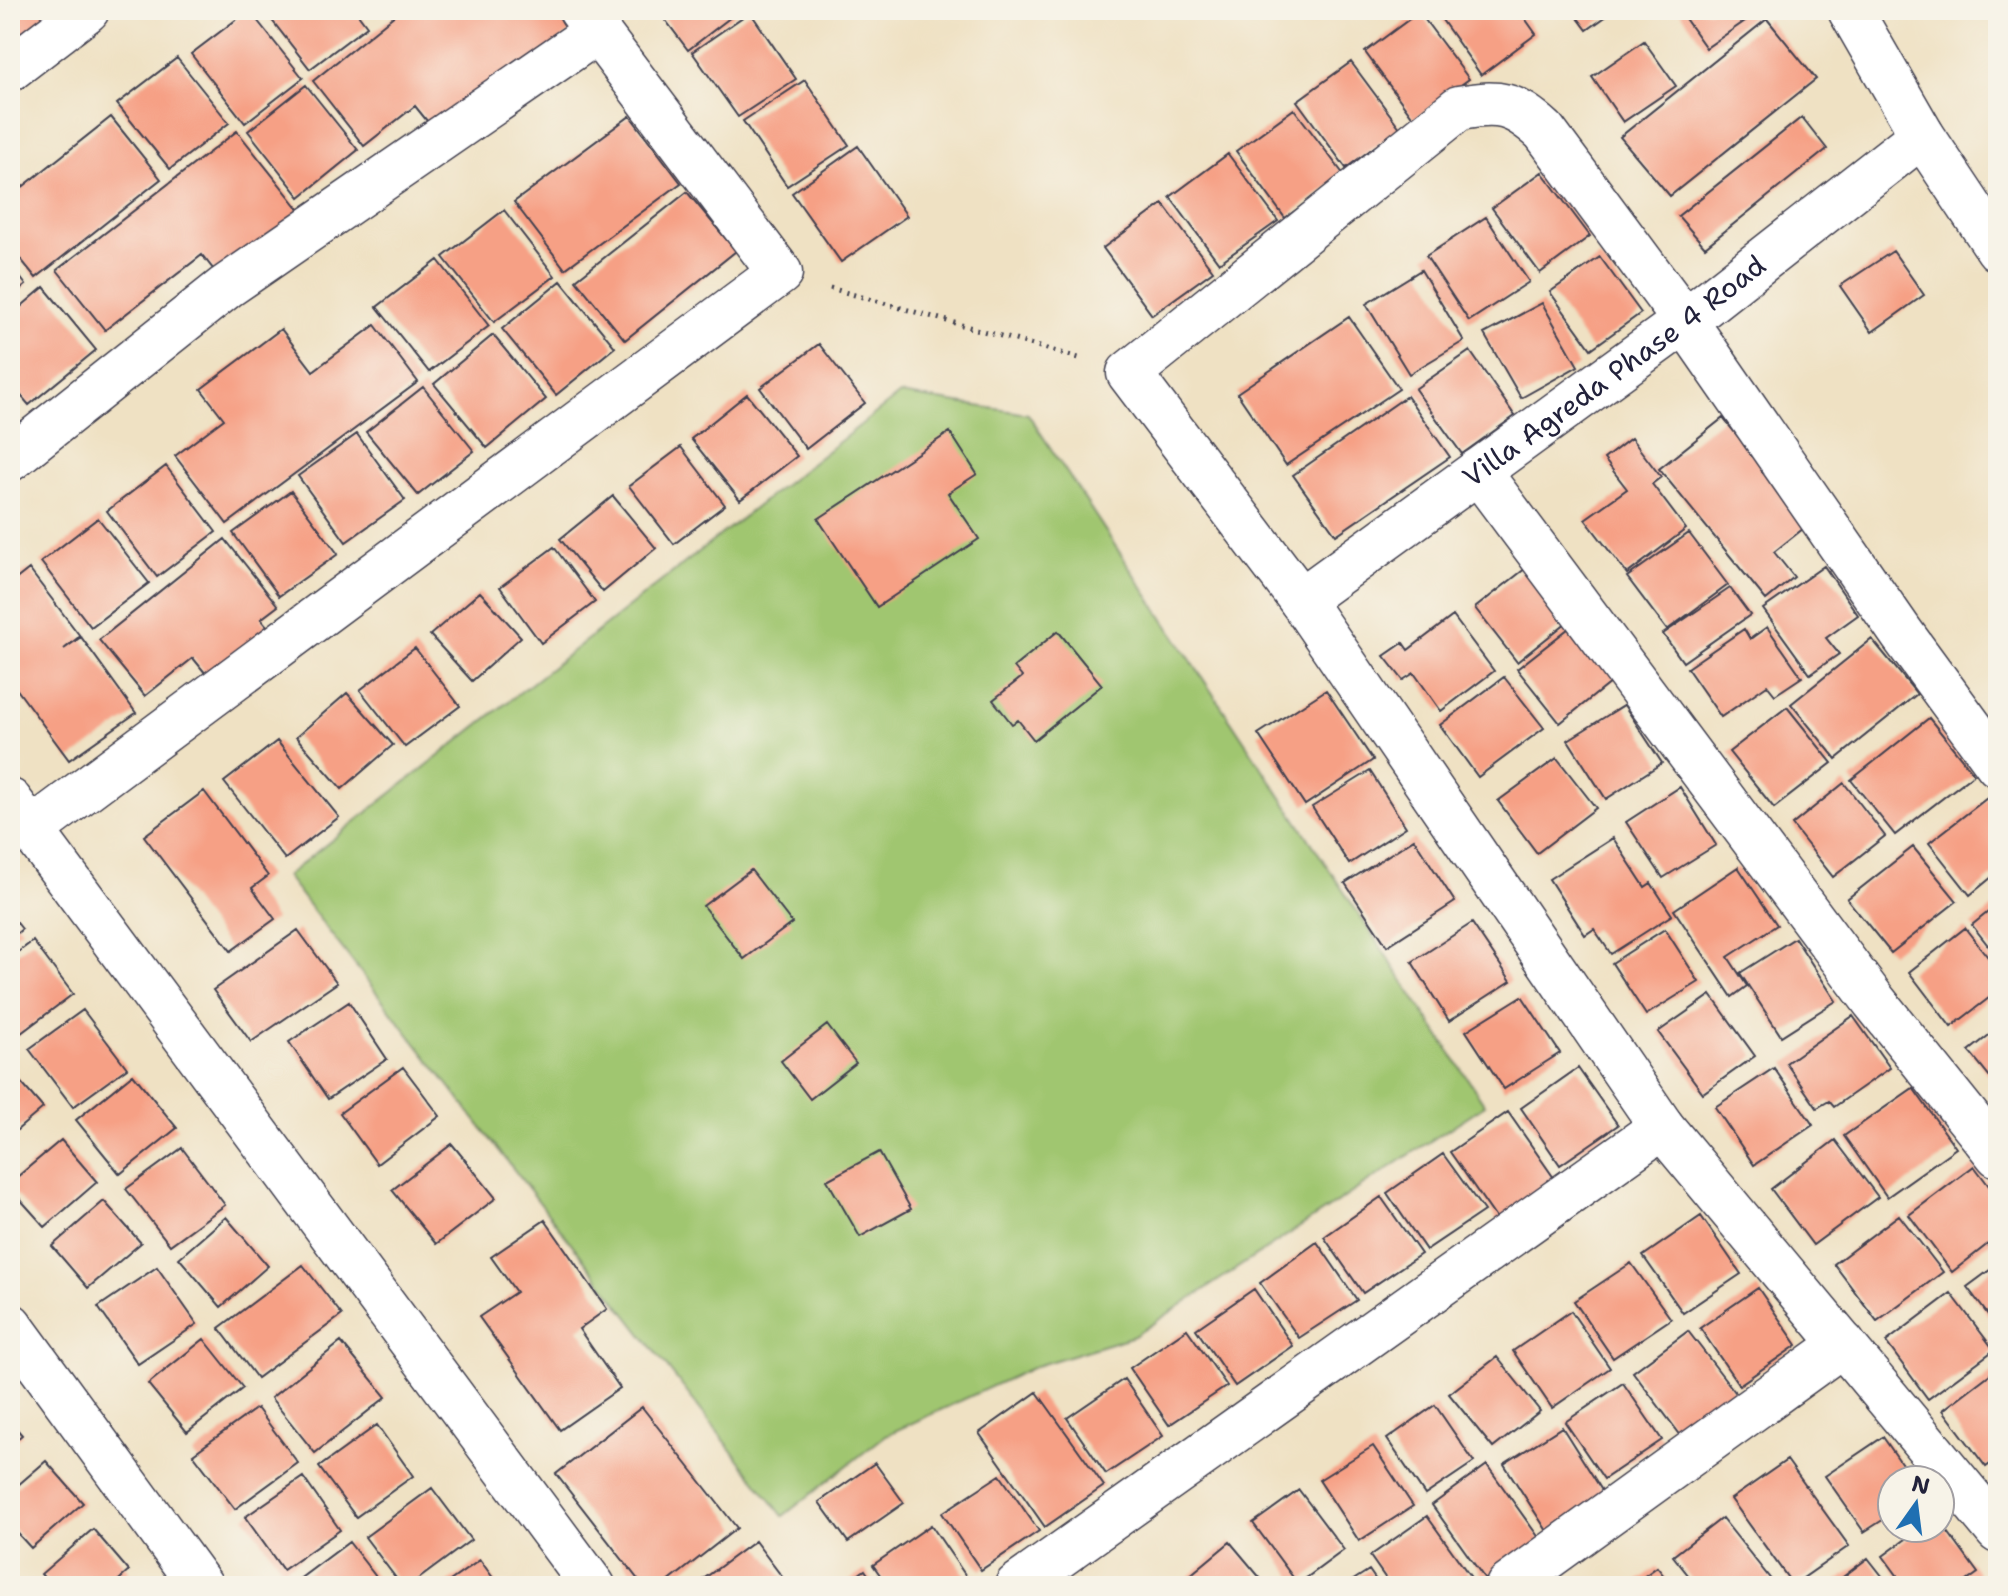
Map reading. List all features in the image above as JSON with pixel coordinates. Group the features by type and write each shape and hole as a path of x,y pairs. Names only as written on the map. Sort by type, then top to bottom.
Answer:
{"street":[{"path":"10,69 87,10"},
{"path":"1850,10 1922,135 1998,249"},
{"path":"10,459 226,287 588,21 780,273 20,815 593,1586"},
{"path":"1998,765 1902,634 1685,321 1544,131 1522,111 1489,103 1459,108 1129,373 1301,600 1662,1127 1998,1531"},
{"name":"Villa Agreda Phase 4 Road","path":"1301,600 1685,321 1922,135"},
{"path":"1478,471 1864,988 1998,1155"},
{"path":"1017,1586 1662,1127"},
{"path":"10,1325 201,1586"},
{"path":"1508,1586 1843,1344"}],"path":[{"path":"780,273 1129,373"}],"green space":[{"path":"900,394 1028,414 1485,1105 1134,1336 1036,1366 886,1435 783,1516 286,876"}],"building":[{"path":"10,10 57,10 10,56"},
{"path":"249,10 303,78 245,123 191,54"},
{"path":"264,10 355,10 367,26 310,69"},
{"path":"401,10 567,10 579,25 440,137 415,106 364,146 313,81"},
{"path":"658,10 740,10 688,50"},
{"path":"1435,10 1519,10 1536,34 1481,75"},
{"path":"1572,10 1609,10 1611,13 1587,30"},
{"path":"1679,10 1761,10 1706,48"},
{"path":"750,12 796,79 738,117 692,52"},
{"path":"1419,12 1469,79 1414,119 1365,52"},
{"path":"1767,19 1816,79 1670,196 1620,137"},
{"path":"1644,41 1676,86 1623,122 1592,77"},
{"path":"177,58 229,123 170,169 117,104"},
{"path":"1351,62 1400,128 1346,168 1297,101"},
{"path":"805,80 849,145 787,186 743,121"},
{"path":"306,85 358,150 300,197 248,131"},
{"path":"1294,109 1344,175 1285,218 1236,151"},
{"path":"630,116 681,183 565,269 514,202"},
{"path":"111,117 161,179 36,278 10,246 10,197"},
{"path":"1802,117 1827,149 1705,247 1678,216"},
{"path":"237,131 315,229 232,293 202,255 105,330 57,270"},
{"path":"858,146 907,216 841,262 792,193"},
{"path":"1228,154 1278,221 1219,263 1170,197"},
{"path":"1542,172 1590,236 1540,273 1492,208"},
{"path":"687,192 736,251 625,340 576,280"},
{"path":"1163,204 1213,271 1152,315 1103,248"},
{"path":"504,210 555,276 494,322 443,257"},
{"path":"1486,217 1529,282 1469,321 1426,256"},
{"path":"1893,251 1924,295 1872,332 1840,286"},
{"path":"1600,257 1641,313 1591,349 1550,292"},
{"path":"438,260 489,326 429,372 377,307"},
{"path":"10,264 26,285 10,298"},
{"path":"1421,270 1464,341 1409,374 1366,304"},
{"path":"561,281 615,347 556,395 502,329"},
{"path":"44,287 96,350 29,405 10,383 10,316"},
{"path":"1542,303 1578,366 1521,398 1484,334"},
{"path":"1349,317 1399,389 1286,465 1237,393"},
{"path":"375,325 418,382 227,524 175,456 224,419 201,389 281,329 313,371"},
{"path":"493,335 546,399 487,448 434,384"},
{"path":"819,344 865,403 806,449 760,388"},
{"path":"1470,351 1515,416 1462,454 1415,389"},
{"path":"423,387 474,451 418,495 366,432"},
{"path":"747,394 797,456 740,500 691,439"},
{"path":"1407,396 1450,457 1336,535 1293,475"},
{"path":"1723,418 1809,524 1774,552 1794,577 1766,600 1659,469"},
{"path":"950,432 977,474 948,493 979,539 877,607 818,519"},
{"path":"357,434 405,500 346,542 298,476"},
{"path":"1631,438 1661,477 1652,484 1686,529 1627,574 1585,519 1627,489 1604,459"},
{"path":"681,447 725,505 674,544 629,486"},
{"path":"166,466 216,532 157,577 107,511"},
{"path":"291,491 338,554 279,596 233,533"},
{"path":"613,496 656,548 603,592 560,539"},
{"path":"98,518 149,583 91,627 41,562"},
{"path":"1689,533 1728,585 1667,630 1627,577"},
{"path":"225,539 278,606 261,619 284,646 223,695 193,658 145,696 99,640"},
{"path":"554,547 595,602 541,643 500,587"},
{"path":"1535,561 1577,614 1517,662 1475,608"},
{"path":"1824,566 1858,615 1826,638 1839,654 1810,674 1763,609"},
{"path":"29,569 80,636 64,649 81,637 136,713 69,760 10,680 10,584"},
{"path":"1730,588 1750,615 1683,662 1663,634"},
{"path":"480,592 521,637 472,681 430,635"},
{"path":"1453,616 1494,671 1441,711 1414,673 1403,680 1384,656 1403,643 1408,650"},
{"path":"1573,625 1616,678 1560,723 1517,669"},
{"path":"1767,627 1802,677 1775,695 1767,685 1721,717 1687,668 1744,629 1750,639"},
{"path":"1058,631 1102,685 1034,740 1018,720 1012,724 993,700 1022,677 1014,667"},
{"path":"1872,639 1917,694 1836,759 1791,704"},
{"path":"415,648 460,706 405,747 360,690"},
{"path":"1504,677 1544,728 1478,777 1440,725"},
{"path":"1326,690 1373,760 1305,805 1258,734"},
{"path":"347,693 393,745 342,789 296,737"},
{"path":"1624,705 1662,763 1606,799 1568,740"},
{"path":"1787,707 1832,763 1774,808 1729,752"},
{"path":"1929,718 1974,774 1895,835 1851,780"},
{"path":"277,741 339,817 285,859 224,782"},
{"path":"1557,758 1596,808 1537,853 1498,801"},
{"path":"1370,771 1406,827 1349,864 1312,807"},
{"path":"1844,783 1885,836 1833,877 1792,825"},
{"path":"1680,787 1716,845 1663,878 1626,822"},
{"path":"204,791 268,876 252,888 275,919 231,951 144,836"},
{"path":"1991,795 1998,805 1998,872 1970,895 1929,843"},
{"path":"1613,838 1645,887 1651,883 1672,915 1611,954 1594,929 1585,935 1549,879"},
{"path":"1414,839 1455,902 1387,946 1345,883"},
{"path":"1913,847 1957,901 1891,953 1847,899"},
{"path":"1738,867 1777,925 1728,957 1747,986 1732,997 1674,910"},
{"path":"751,870 792,923 744,959 703,906"},
{"path":"1998,904 1998,958 1972,925"},
{"path":"10,914 22,929 10,939"},
{"path":"1472,923 1511,981 1449,1021 1412,962"},
{"path":"1965,928 1998,970 1998,991 1951,1027 1909,972"},
{"path":"1665,929 1699,982 1646,1015 1612,963"},
{"path":"298,930 337,983 251,1042 213,990"},
{"path":"1795,938 1836,1001 1781,1036 1740,973"},
{"path":"33,941 73,994 17,1036 10,1027 10,958"},
{"path":"1711,995 1755,1056 1703,1093 1658,1032"},
{"path":"1522,996 1560,1053 1504,1089 1466,1031"},
{"path":"349,1002 387,1059 328,1099 289,1042"},
{"path":"83,1010 127,1068 73,1107 29,1049"},
{"path":"1853,1016 1890,1068 1834,1107 1829,1101 1817,1108 1786,1063"},
{"path":"827,1025 856,1063 810,1099 781,1061"},
{"path":"1998,1028 1998,1087 1969,1051"},
{"path":"403,1067 440,1116 377,1164 340,1113"},
{"path":"1578,1068 1618,1125 1560,1165 1521,1108"},
{"path":"1774,1068 1813,1125 1754,1165 1715,1107"},
{"path":"10,1070 43,1108 10,1136"},
{"path":"133,1074 177,1128 120,1174 76,1120"},
{"path":"1913,1088 1956,1148 1887,1197 1844,1136"},
{"path":"1508,1112 1563,1191 1505,1231 1450,1152"},
{"path":"61,1140 97,1182 45,1227 10,1188 10,1183"},
{"path":"1835,1140 1878,1197 1813,1245 1771,1189"},
{"path":"452,1144 496,1198 436,1244 392,1190"},
{"path":"182,1148 225,1205 170,1245 126,1189"},
{"path":"879,1152 911,1209 860,1237 827,1180"},
{"path":"1443,1154 1484,1211 1426,1250 1387,1193"},
{"path":"1974,1166 1998,1198 1998,1236 1952,1272 1909,1215"},
{"path":"1381,1197 1421,1254 1363,1293 1324,1237"},
{"path":"104,1201 141,1243 88,1288 52,1246"},
{"path":"1899,1215 1943,1272 1877,1321 1834,1264"},
{"path":"1701,1216 1741,1274 1683,1313 1643,1256"},
{"path":"226,1217 268,1266 221,1307 179,1258"},
{"path":"545,1220 607,1309 579,1329 620,1388 560,1430 479,1317 516,1292 491,1257"},
{"path":"1317,1242 1357,1300 1299,1338 1260,1283"},
{"path":"1631,1263 1671,1319 1613,1358 1574,1301"},
{"path":"1998,1264 1998,1328 1967,1287"},
{"path":"303,1265 342,1315 257,1378 219,1328"},
{"path":"157,1267 197,1324 138,1364 98,1307"},
{"path":"1758,1288 1797,1345 1739,1385 1700,1328"},
{"path":"1254,1289 1293,1346 1235,1386 1196,1329"},
{"path":"1951,1293 1994,1350 1928,1399 1886,1342"},
{"path":"1571,1311 1610,1368 1552,1408 1513,1351"},
{"path":"1187,1329 1227,1386 1169,1425 1130,1368"},
{"path":"1688,1331 1755,1418 1700,1461 1633,1372"},
{"path":"204,1339 243,1388 187,1432 148,1384"},
{"path":"341,1342 386,1397 315,1453 271,1398"},
{"path":"1497,1357 1540,1411 1493,1448 1449,1394"},
{"path":"1998,1368 1998,1458 1986,1467 1943,1410"},
{"path":"1124,1379 1163,1436 1106,1474 1067,1418"},
{"path":"1623,1383 1662,1440 1604,1479 1565,1422"},
{"path":"1037,1392 1104,1486 1045,1527 979,1433"},
{"path":"1435,1405 1474,1462 1425,1495 1387,1439"},
{"path":"642,1407 737,1528 663,1586 643,1586 556,1474"},
{"path":"257,1408 298,1463 235,1509 193,1454"},
{"path":"10,1421 22,1435 10,1445"},
{"path":"377,1425 413,1476 356,1517 319,1467"},
{"path":"1562,1427 1613,1508 1556,1545 1504,1464"},
{"path":"1883,1437 1902,1464 1876,1464 1876,1524 1864,1532 1825,1476"},
{"path":"1373,1446 1413,1506 1359,1541 1319,1480"},
{"path":"1787,1460 1849,1546 1793,1585 1731,1499"},
{"path":"46,1461 83,1503 31,1548 10,1525 10,1492"},
{"path":"875,1463 904,1503 848,1542 819,1502"},
{"path":"1487,1465 1552,1556 1490,1586 1432,1505"},
{"path":"1000,1475 1039,1531 981,1570 942,1513"},
{"path":"303,1477 340,1530 283,1570 245,1517"},
{"path":"432,1488 471,1540 409,1586 402,1586 365,1537"},
{"path":"1299,1490 1344,1550 1298,1584 1253,1523"},
{"path":"1427,1516 1477,1586 1391,1586 1370,1556"},
{"path":"1722,1518 1776,1586 1697,1586 1673,1556"},
{"path":"931,1525 970,1582 964,1586 888,1586 873,1565"},
{"path":"93,1529 129,1571 112,1586 51,1586 41,1574"},
{"path":"755,1541 789,1586 694,1586"},
{"path":"349,1542 383,1586 290,1586"},
{"path":"1230,1542 1267,1586 1185,1586 1182,1582"},
{"path":"1956,1543 1978,1573 1960,1586 1905,1586 1883,1556 1899,1544"},
{"path":"1868,1558 1890,1586 1831,1586"},
{"path":"480,1560 499,1586 443,1586"},
{"path":"1657,1567 1672,1586 1631,1586"},
{"path":"865,1570 876,1586 842,1586"},
{"path":"1369,1570 1380,1586 1344,1586"}]}
